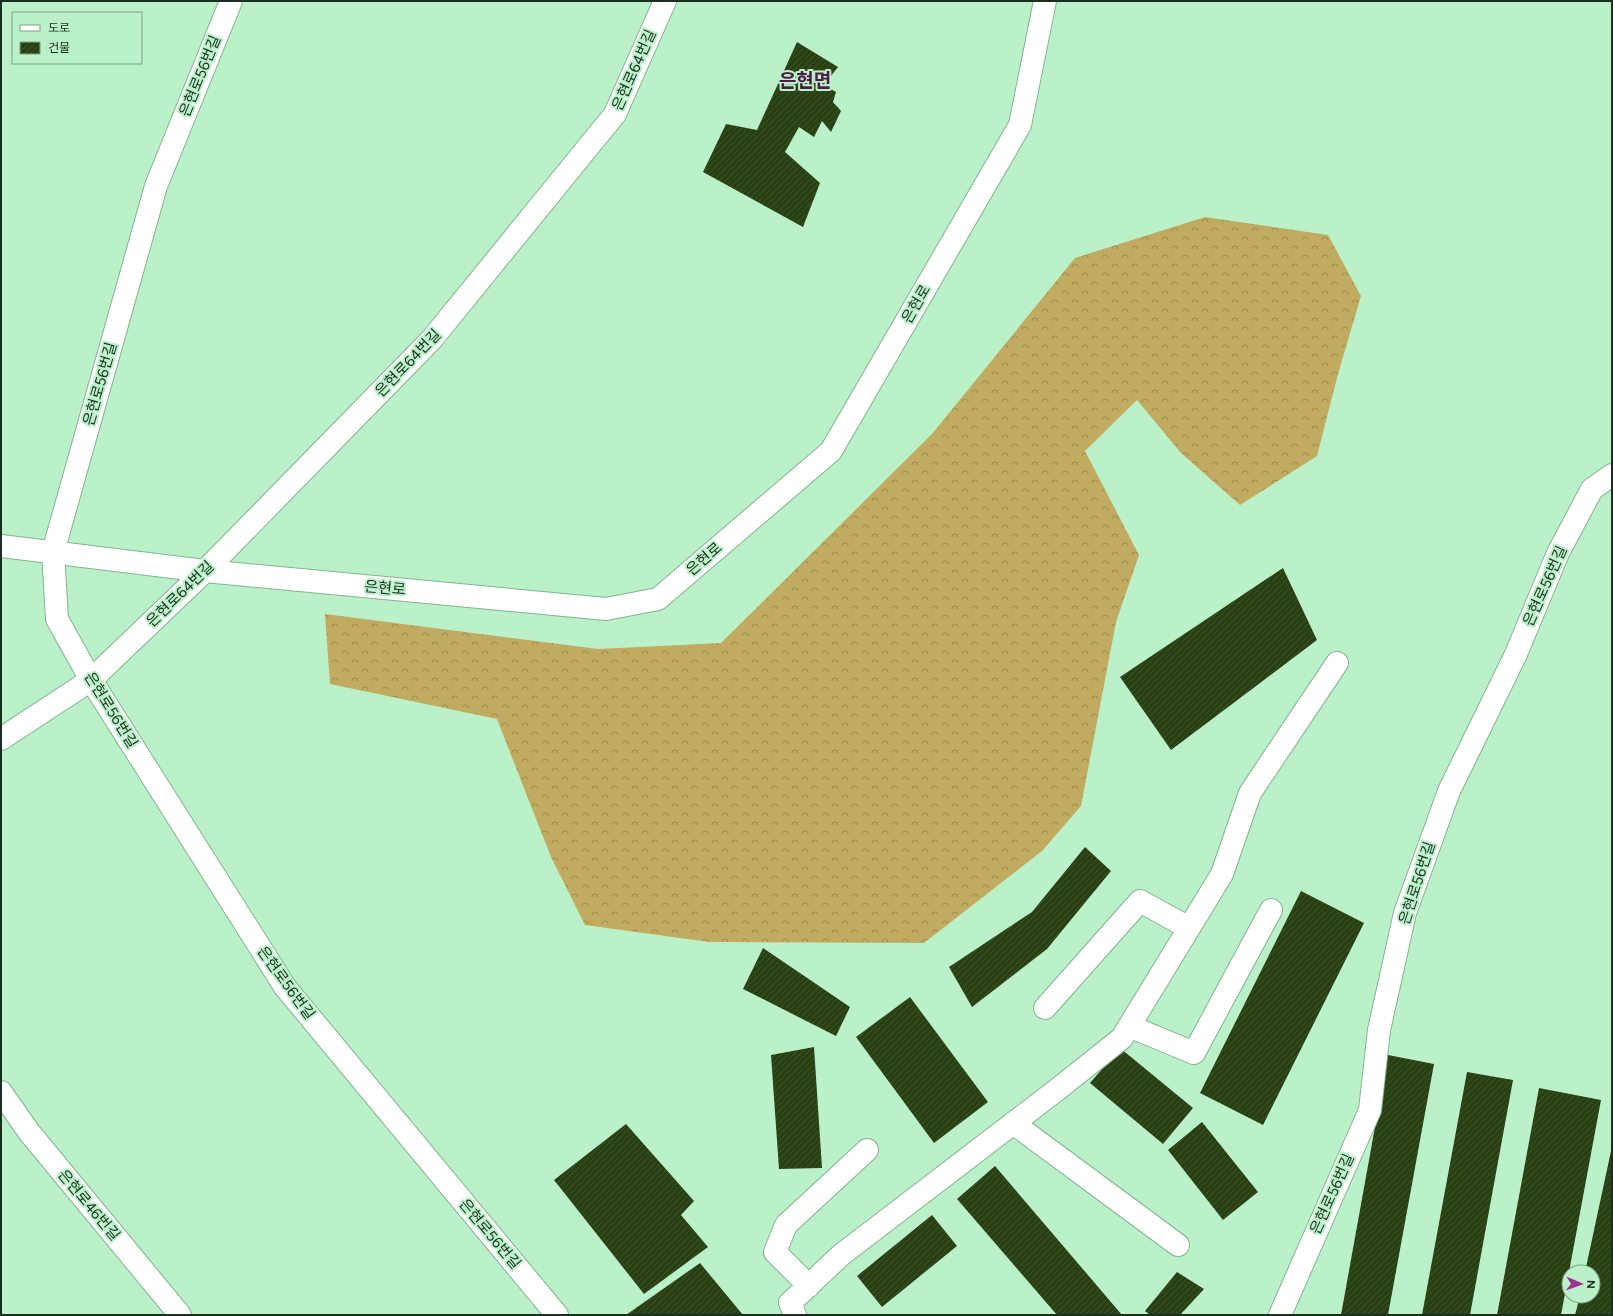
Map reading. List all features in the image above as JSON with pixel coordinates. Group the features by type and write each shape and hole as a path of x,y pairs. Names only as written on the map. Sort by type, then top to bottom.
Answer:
{"street":[{"name":"은현로56번길","path":"230,1 156,186 53,552 57,619 91,680 285,987 557,1315"},
{"name":"은현로64번길","path":"91,680 204,571 432,339 615,114 665,1"},
{"name":"은현로","path":"53,552 204,571 606,609 658,598 831,451 1020,124 1045,1"},
{"name":"은현로56번길","path":"1280,1315 1370,1110 1379,1030 1405,913 1449,791 1516,654 1558,553 1592,489 1612,475"},
{"path":"1,546 53,552"},
{"path":"795,1315 790,1303 841,1255 1122,1038 1222,874 1250,793 1337,663"},
{"path":"1,739 91,680"},
{"path":"1045,1008 1140,902 1189,928"},
{"path":"1129,1026 1194,1053 1271,910"},
{"name":"은현로46번길","path":"1,1092 29,1132 180,1315"},
{"path":"1013,1123 1178,1245"},
{"path":"809,1286 775,1252 786,1225 867,1150"}],"green space":[{"path":"1205,217 1328,235 1361,296 1338,374 1317,456 1240,505 1181,453 1137,400 1085,451 1139,555 1116,622 1081,806 1042,851 924,943 709,942 585,925 551,857 497,719 330,684 325,614 598,649 721,643 932,434 1075,258"}],"building":[{"path":"797,42 838,67 824,85 836,92 833,102 841,111 831,132 822,121 814,137 799,127 785,152 820,183 803,227 703,172 726,124 757,130"},
{"path":"1283,568 1317,640 1171,750 1120,677"},
{"path":"1085,847 1111,871 1047,949 972,1007 949,967 1032,912"},
{"path":"1301,891 1364,923 1263,1125 1200,1093"},
{"path":"763,948 850,1007 836,1036 743,989"},
{"path":"910,997 988,1102 934,1143 856,1037"},
{"path":"814,1047 822,1168 779,1169 771,1055"},
{"path":"1120,1048 1193,1108 1163,1144 1090,1083"},
{"path":"1388,1055 1434,1064 1388,1315 1341,1315"},
{"path":"1467,1072 1513,1080 1470,1315 1422,1315"},
{"path":"1539,1088 1601,1100 1570,1264 1561,1264 1561,1304 1563,1304 1561,1315 1497,1315"},
{"path":"1202,1122 1258,1192 1223,1220 1168,1150"},
{"path":"626,1124 694,1201 681,1215 708,1247 644,1294 554,1180"},
{"path":"1611,1151 1612,1315 1575,1315 1578,1304 1601,1304 1601,1264 1587,1264"},
{"path":"995,1166 1122,1315 1057,1315 957,1199"},
{"path":"932,1215 957,1246 882,1307 857,1276"},
{"path":"700,1263 743,1315 626,1315"},
{"path":"1177,1272 1204,1289 1180,1315 1150,1315 1145,1311"}],"district":[{"name":"은현면","path":"805,80"}]}
